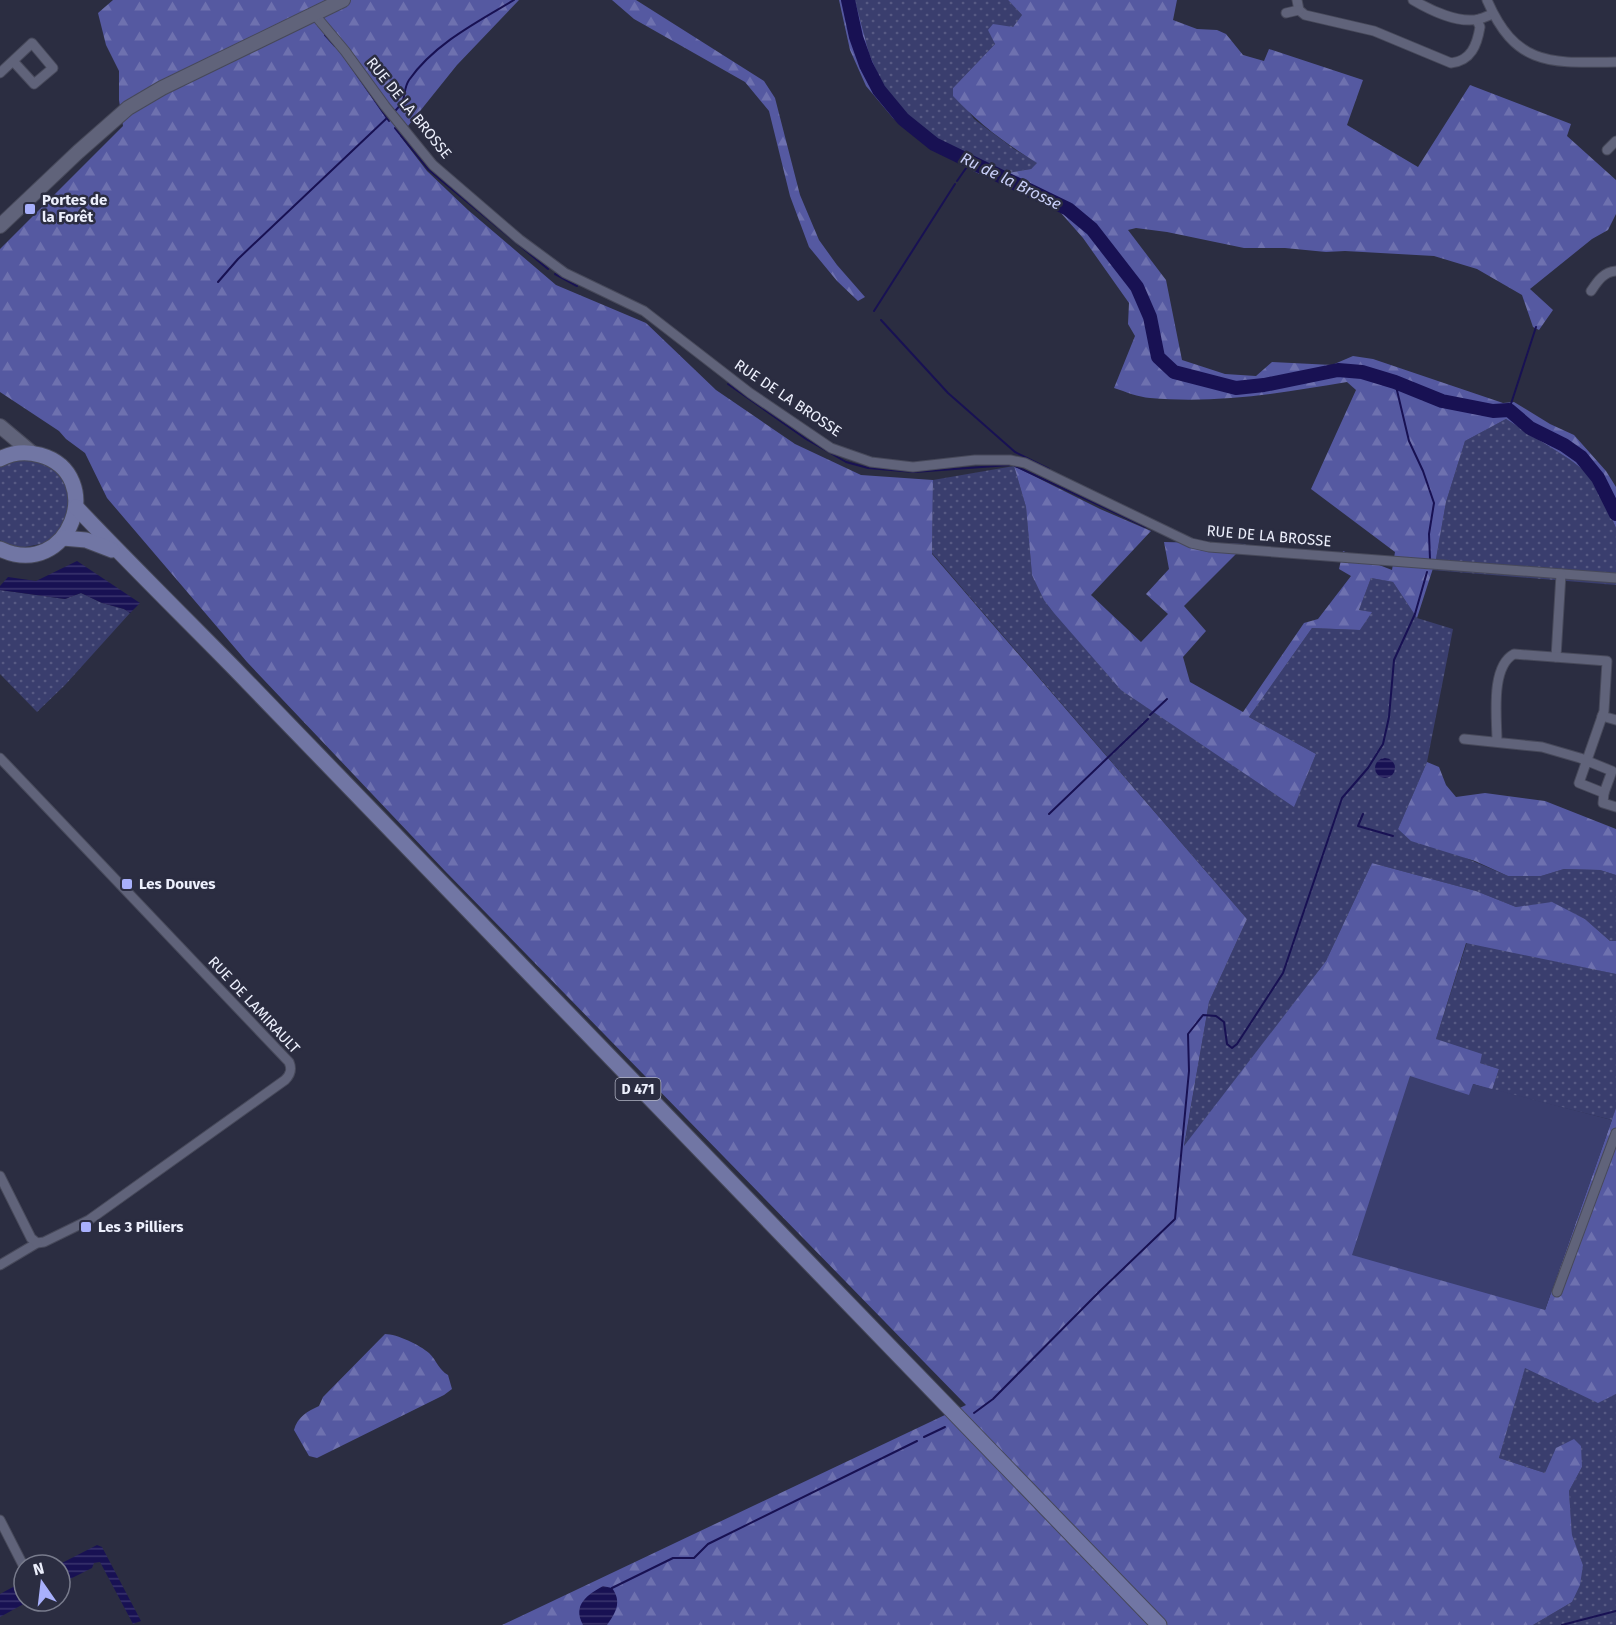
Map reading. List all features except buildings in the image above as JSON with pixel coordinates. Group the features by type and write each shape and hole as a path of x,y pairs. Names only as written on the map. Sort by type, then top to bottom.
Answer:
{"main road":[{"path":"0,226 128,108 162,88 343,0"},
{"path":"0,426 30,452"},
{"path":"0,459 18,452 30,452 46,457 59,465 69,477 75,492 76,507 72,524 63,538 50,549 35,554 18,555 1,551"},
{"name":"D 471","path":"76,507 118,553 139,571 235,669 1159,1625"},
{"name":"D 471","path":"63,538 86,540 118,553"}],"street":[{"path":"1487,0 1501,28 1528,53 1543,60 1580,64 1616,62"},
{"path":"1419,1 1445,16 1478,20 1493,14"},
{"path":"1286,13 1298,5 1305,15 1374,31 1451,63 1459,62 1472,53 1480,27 1478,20"},
{"name":"RUE DE LA BROSSE","path":"314,14 433,165 519,240 565,273 644,311 750,393 831,448 871,462 913,467 975,460 1010,460 1025,463 1191,543 1209,548 1616,578"},
{"path":"0,73 32,43 53,68 34,84 13,61"},
{"path":"1607,150 1616,141"},
{"path":"1591,291 1600,278 1616,271"},
{"path":"1556,657 1561,574"},
{"path":"1497,742 1498,681 1508,657 1514,654 1607,660 1602,716 1579,783 1604,793"},
{"path":"1602,716 1616,720"},
{"path":"1464,739 1542,747 1612,771 1603,802 1616,807"},
{"name":"RUE DE LAMIRAULT","path":"0,758 291,1066 290,1076 285,1080 89,1220 44,1242 37,1243"},
{"path":"1557,1292 1616,1133"},
{"path":"0,1176 31,1238 37,1243 0,1265"},
{"path":"0,1520 16,1553"}],"shaded area":[{"path":"855,0 1008,0 1022,15 1013,27 989,30 995,44 953,88 974,119 1014,149 1038,163 1031,169 1008,173 938,142 906,116 881,81 869,53"},
{"path":"1506,419 1569,459 1594,478 1616,528 1616,585 1432,570 1446,502 1465,441"},
{"path":"25,456 53,465 71,489 70,520 50,542 20,548 5,544 0,540 0,465"},
{"path":"1014,466 1026,507 1032,575 1294,806 1316,754 1249,717 1312,628 1360,630 1371,612 1359,610 1371,578 1393,582 1417,618 1453,629 1427,762 1398,829 1508,876 1541,876 1564,869 1600,870 1616,875 1616,941 1610,941 1585,919 1552,903 1516,907 1476,891 1372,863 1326,961 1184,1147 1209,1002 1247,919 932,553 933,480"},
{"path":"77,561 140,603 130,613 81,593 65,599 0,590 0,586 8,577 36,581"},
{"path":"0,590 65,599 81,593 130,613 65,685 37,712 0,674"},
{"path":"1385,758 1392,761 1395,768 1392,775 1385,778 1378,775 1375,768 1378,761"},
{"path":"1467,942 1616,974 1616,1108 1612,1120 1492,1090 1499,1069 1480,1063 1436,1039"},
{"path":"1410,1076 1469,1095 1473,1084 1612,1120 1545,1310 1352,1255"},
{"path":"1525,1367 1597,1402 1616,1394 1616,1625 1533,1625 1572,1602 1583,1565 1572,1536 1569,1491 1582,1467 1545,1473 1499,1458"},
{"path":"97,1545 102,1547 141,1621 133,1624 100,1562 94,1563 92,1568 72,1578 72,1558"},
{"path":"603,1586 612,1588 617,1598 617,1607 613,1616 607,1625 583,1625 579,1612 580,1606 587,1597"},
{"path":"12,1588 12,1610 0,1617 0,1594"}],"green space":[{"path":"113,0 519,0 457,65 400,136 427,171 468,210 556,285 646,323 716,390 795,444 861,475 933,480 932,554 1247,919 1209,1002 1184,1146 1326,961 1372,863 1476,891 1516,907 1552,902 1585,919 1610,941 1616,941 1616,974 1466,943 1436,1039 1482,1054 1480,1063 1499,1069 1492,1090 1473,1084 1545,1310 1616,1108 1616,1394 1598,1403 1525,1368 1499,1458 1545,1473 1556,1448 1574,1439 1581,1446 1582,1467 1569,1491 1572,1535 1583,1565 1580,1585 1572,1602 1533,1625 502,1625 966,1405 445,871 247,662 107,498 85,453 59,431 0,392 0,249 123,126 119,100 119,71 106,45 98,13"},
{"path":"612,0 636,0 764,81 775,98 800,195 819,240 865,297 858,301 837,281 809,247 790,196 769,111 745,82 634,19"},
{"path":"839,0 855,0 869,53 881,81 906,116 938,142 1008,173 1031,169 1037,163 982,124 953,96 953,88 995,44 988,30 993,24 1013,27 1022,15 1008,0 1177,0 1173,20 1197,29 1217,30 1226,34 1243,55 1264,61 1269,49 1363,80 1347,125 1418,167 1470,85 1571,124 1567,136 1616,180 1616,214 1608,230 1592,239 1530,289 1553,310 1539,330 1533,327 1522,295 1477,269 1434,256 1244,248 1167,232 1136,228 1128,230 1166,280 1182,360 1225,374 1256,376 1272,362 1332,365 1353,356 1373,359 1503,403 1514,402 1550,424 1574,435 1606,471 1616,487 1616,528 1594,478 1569,459 1506,419 1465,441 1446,502 1436,559 1417,618 1393,582 1371,578 1359,610 1372,612 1360,630 1312,628 1249,717 1316,754 1294,807 1121,690 1054,613 1044,600 1032,575 1026,507 1014,466 1100,509 1151,531 1091,595 1141,642 1168,614 1146,594 1169,569 1164,542 1246,544 1184,606 1206,631 1183,657 1190,682 1243,712 1304,623 1318,619 1351,576 1339,569 1343,551 1392,570 1395,552 1311,489 1356,390 1347,382 1249,396 1200,400 1146,397 1114,388 1135,336 1128,324 1129,303 1083,238 1061,213 1030,196 973,171 923,142 893,118 866,86 850,50"},
{"path":"1427,762 1439,767 1446,785 1456,797 1485,793 1545,801 1616,829 1616,875 1600,870 1564,869 1541,876 1508,876 1475,861 1411,841 1398,829"},
{"path":"385,1334 408,1340 429,1353 442,1371 448,1375 452,1389 317,1458 309,1456 294,1430 298,1421 307,1412 319,1406 323,1397"}],"waterway":[{"path":"396,110 404,98 409,80 431,55 471,25 514,0"},
{"name":"Ru de la Brosse","path":"848,0 856,37 866,65 879,90 903,119 934,144 1068,209 1092,229 1137,287 1150,317 1158,357 1174,372 1236,388 1264,385 1338,370 1362,372 1395,382 1442,401 1493,411 1509,410 1530,428 1564,445 1581,457 1598,478 1616,514"},
{"path":"325,35 335,46"},
{"path":"348,62 389,121"},
{"path":"218,282 238,259 388,117"},
{"path":"395,128 429,170 548,269"},
{"path":"957,181 971,161"},
{"path":"874,311 955,184"},
{"path":"555,274 577,286"},
{"path":"881,320 948,393 1015,452 1049,469"},
{"path":"1509,410 1536,327"},
{"path":"1395,382 1409,441 1434,503 1429,534 1430,559"},
{"path":"728,384 806,439 846,462 868,468 914,472 1009,465"},
{"path":"1015,466 1146,527"},
{"path":"974,1413 993,1399 1175,1219 1189,1071 1188,1034 1203,1015 1216,1016 1224,1022 1227,1044 1232,1048 1237,1044 1283,973 1342,798 1368,768 1383,744 1389,717 1394,660 1415,614 1427,572"},
{"path":"1150,715 1167,699"},
{"path":"1049,814 1148,719"},
{"path":"1363,814 1358,826 1393,836"},
{"path":"924,1437 945,1427"},
{"path":"612,1588 673,1558 694,1558 708,1544 917,1441"},
{"path":"1562,1625 1616,1611"}],"place":[{"name":"Portes de la Forêt","path":"30,209"},
{"name":"Les Douves","path":"127,884"},
{"name":"Les 3 Pilliers","path":"86,1227"}]}
